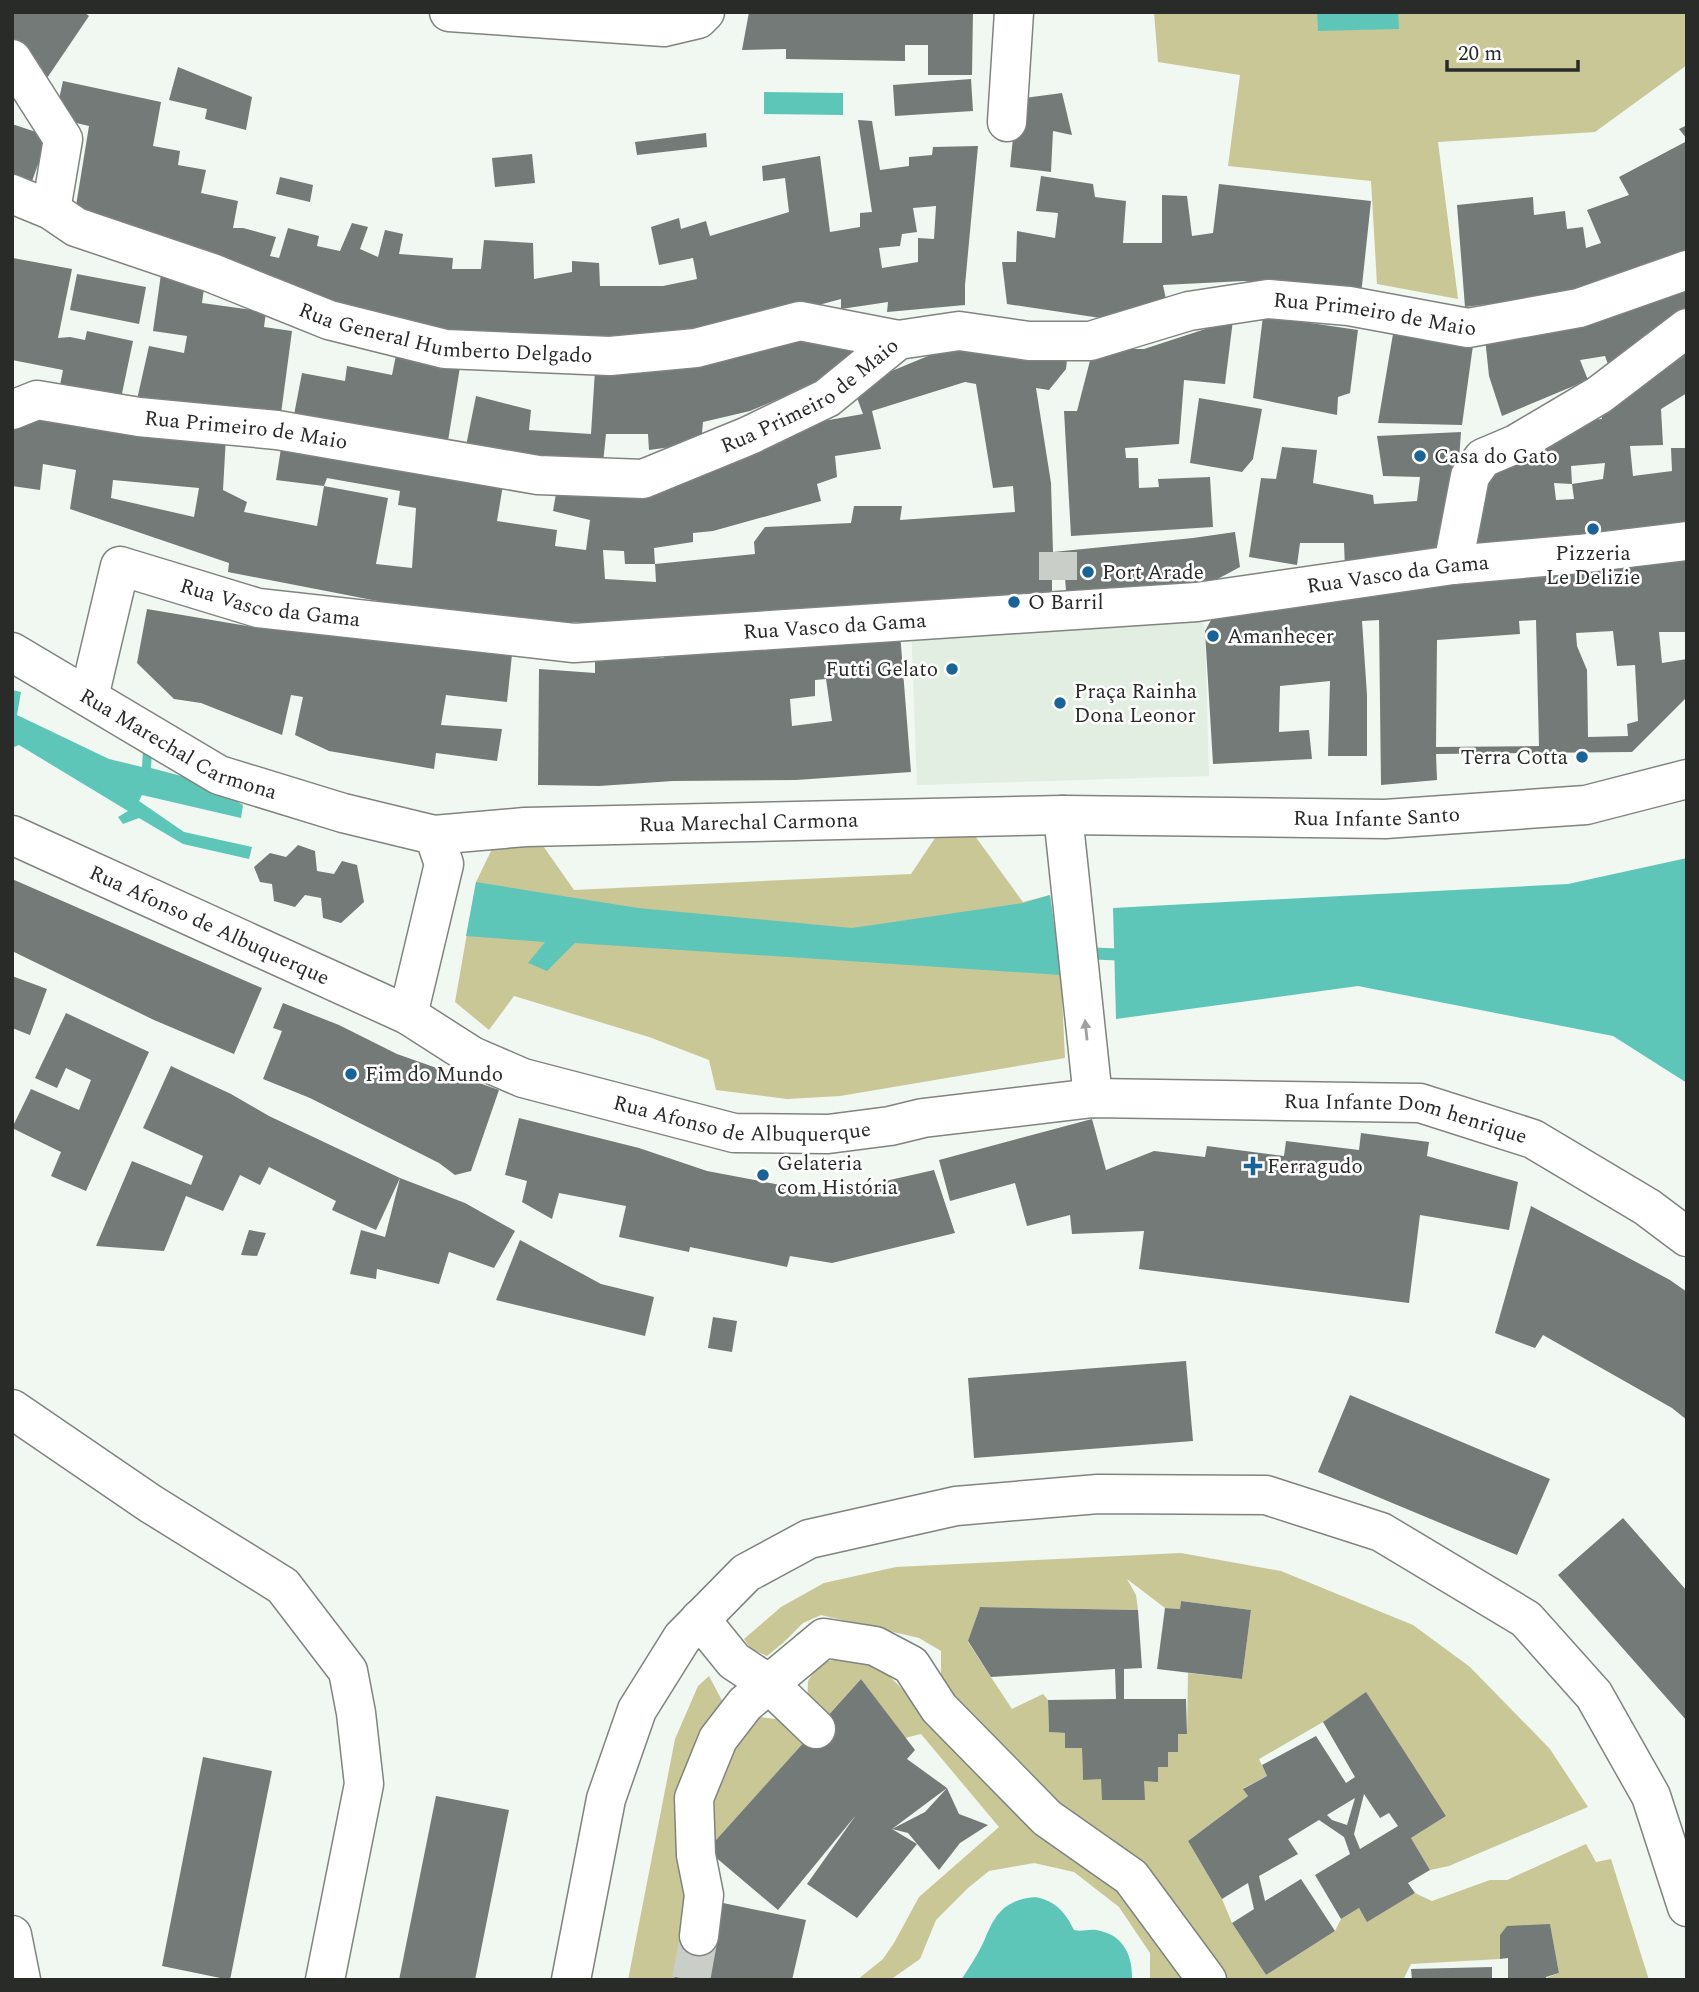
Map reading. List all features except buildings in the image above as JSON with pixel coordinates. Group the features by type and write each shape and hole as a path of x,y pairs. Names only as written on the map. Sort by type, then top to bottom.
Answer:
{"street":[{"path":"449,12 664,27 698,19 705,12"},
{"path":"1007,122 1014,12"},
{"path":"12,59 63,139 51,210"},
{"name":"Rua General Humberto Delgado","path":"12,194 51,210 76,227 212,273 329,320 445,349 610,356 696,348 800,321 898,340"},
{"name":"Rua Primeiro de Maio","path":"12,410 37,400 139,417 277,430 538,475 643,479 748,436 827,398 898,340 959,331 1029,341 1090,341 1189,311 1268,299 1349,306 1468,328 1579,308 1687,270"},
{"path":"1453,565 1470,476 1483,458 1516,444 1599,394 1687,328"},
{"name":"Rua Vasco da Gama","path":"89,697 120,566 258,608 573,643 1197,603 1453,565 1687,541"},
{"name":"Rua Marechal Carmona","path":"12,652 219,775 343,813 439,849 525,827 1063,815"},
{"name":"Rua Infante Santo","path":"1063,815 1385,819 1586,805 1687,779"},
{"path":"1063,815 1093,1098"},
{"name":"Rua Afonso de Albuquerque","path":"12,835 408,1015 472,1056 523,1078 734,1133 828,1134 890,1126 923,1118 1093,1098"},
{"path":"408,1015 439,849"},
{"name":"Rua Infante Dom henrique","path":"1093,1098 1420,1103 1533,1139 1647,1207 1687,1237"},
{"path":"12,1409 150,1504 283,1586 348,1671 364,1784 325,1980"},
{"path":"12,1425 51,1435"},
{"path":"571,1980 606,1799 637,1710 682,1638 746,1573 809,1539 956,1506 1098,1494 1266,1494 1381,1532 1526,1619 1594,1695 1651,1796 1687,1907"},
{"path":"700,1619 734,1661 769,1684 816,1729"},
{"path":"699,1936 704,1895 696,1855 694,1798 718,1739 745,1704 824,1638 875,1646 911,1665 939,1708 1047,1818 1131,1877 1207,1980"},
{"path":"12,1935 20,1980"}],"shaded area":[{"path":"1154,12 1687,12 1687,65 1595,132 1438,142 1458,299 1377,284 1371,181 1228,166 1240,75 1158,62"},
{"name":"Praça Rainha Dona Leonor","path":"1197,602 1205,631 1209,776 917,785 911,622"},
{"path":"937,835 975,836 1023,902 1050,895 1061,975 1065,1058 840,1096 787,1099 716,1090 709,1060 649,1037 514,996 489,1030 455,1002 476,882 492,849 541,843 574,890 911,874"},
{"path":"1181,1553 1281,1571 1413,1625 1470,1667 1550,1749 1588,1807 1449,1866 1430,1870 1411,1838 1446,1816 1366,1693 1323,1722 1259,1759 1267,1776 1244,1788 1248,1796 1188,1841 1222,1899 1232,1923 1266,1975 1335,1931 1341,1919 1359,1908 1367,1921 1415,1893 1432,1901 1490,1880 1507,1880 1586,1844 1596,1862 1611,1859 1649,1980 1541,1980 1559,1973 1550,1925 1500,1935 1500,1959 1411,1964 1403,1980 1219,1980 1061,1812 941,1693 941,1651 919,1638 821,1615 803,1623 767,1656 751,1649 744,1639 781,1607 824,1583 896,1567","holes":["1127,1579 1165,1608 1180,1609 1181,1601 1251,1610 1242,1679 1188,1673 1187,1734 1178,1734 1168,1752 1168,1767 1158,1767 1158,1781 1144,1781 1144,1800 1103,1800 1101,1779 1083,1779 1082,1748 1065,1748 1065,1733 1049,1732 1048,1700 1043,1694 1012,1709 968,1642 980,1607 1138,1610 1136,1595"]},
{"path":"847,1658 880,1667 1036,1821 1091,1859 1196,1980 1150,1980 1150,1953 1119,1907 1074,1872 1034,1863 989,1871 968,1888 936,1920 920,1959 890,1980 857,1980 883,1959 919,1897 999,1827 921,1734 905,1738 861,1679 821,1723 807,1708 808,1681 820,1662"},
{"path":"709,1676 727,1710 674,1980 628,1980 675,1739 698,1686"},
{"path":"754,1716 782,1720 810,1736 707,1850 714,1785 732,1748"}],"water":[{"path":"1317,12 1398,12 1399,29 1318,31"},
{"path":"764,92 843,93 843,115 764,114"},
{"path":"12,690 21,692 17,715 109,759 142,767 143,750 152,751 151,768 204,782 243,805 241,818 142,795 139,801 184,832 252,847 249,859 183,844 139,818 123,824 118,817 128,811 19,745 12,748"},
{"path":"1687,858 1687,1083 1613,1036 1358,986 1116,1019 1113,908 1568,884"},
{"path":"476,882 638,908 852,928 1023,903 1050,895 1061,975 575,943 547,971 528,963 545,942 466,936"},
{"path":"1035,1897 1049,1901 1059,1908 1074,1930 1105,1932 1120,1941 1131,1962 1132,1980 961,1980 1002,1910 1016,1901"}],"waterway":[{"path":"1082,953 1130,955"}],"tunnel":[{"path":"1058,552 1058,580"},
{"path":"691,1980 699,1936"}],"place":[{"name":"Casa do Gato","path":"1420,456"},
{"name":"Pizzeria Le Delizie","path":"1593,529"},
{"name":"Port Arade","path":"1088,572"},
{"name":"O Barril","path":"1014,602"},
{"name":"Amanhecer","path":"1213,636"},
{"name":"Futti Gelato","path":"952,669"},
{"name":"Praça Rainha Dona Leonor","path":"1060,703"},
{"name":"Terra Cotta","path":"1582,757"},
{"name":"Fim do Mundo","path":"351,1074"},
{"name":"Ferragudo","path":"1253,1166"},
{"name":"Gelateria com História","path":"763,1175"}]}
